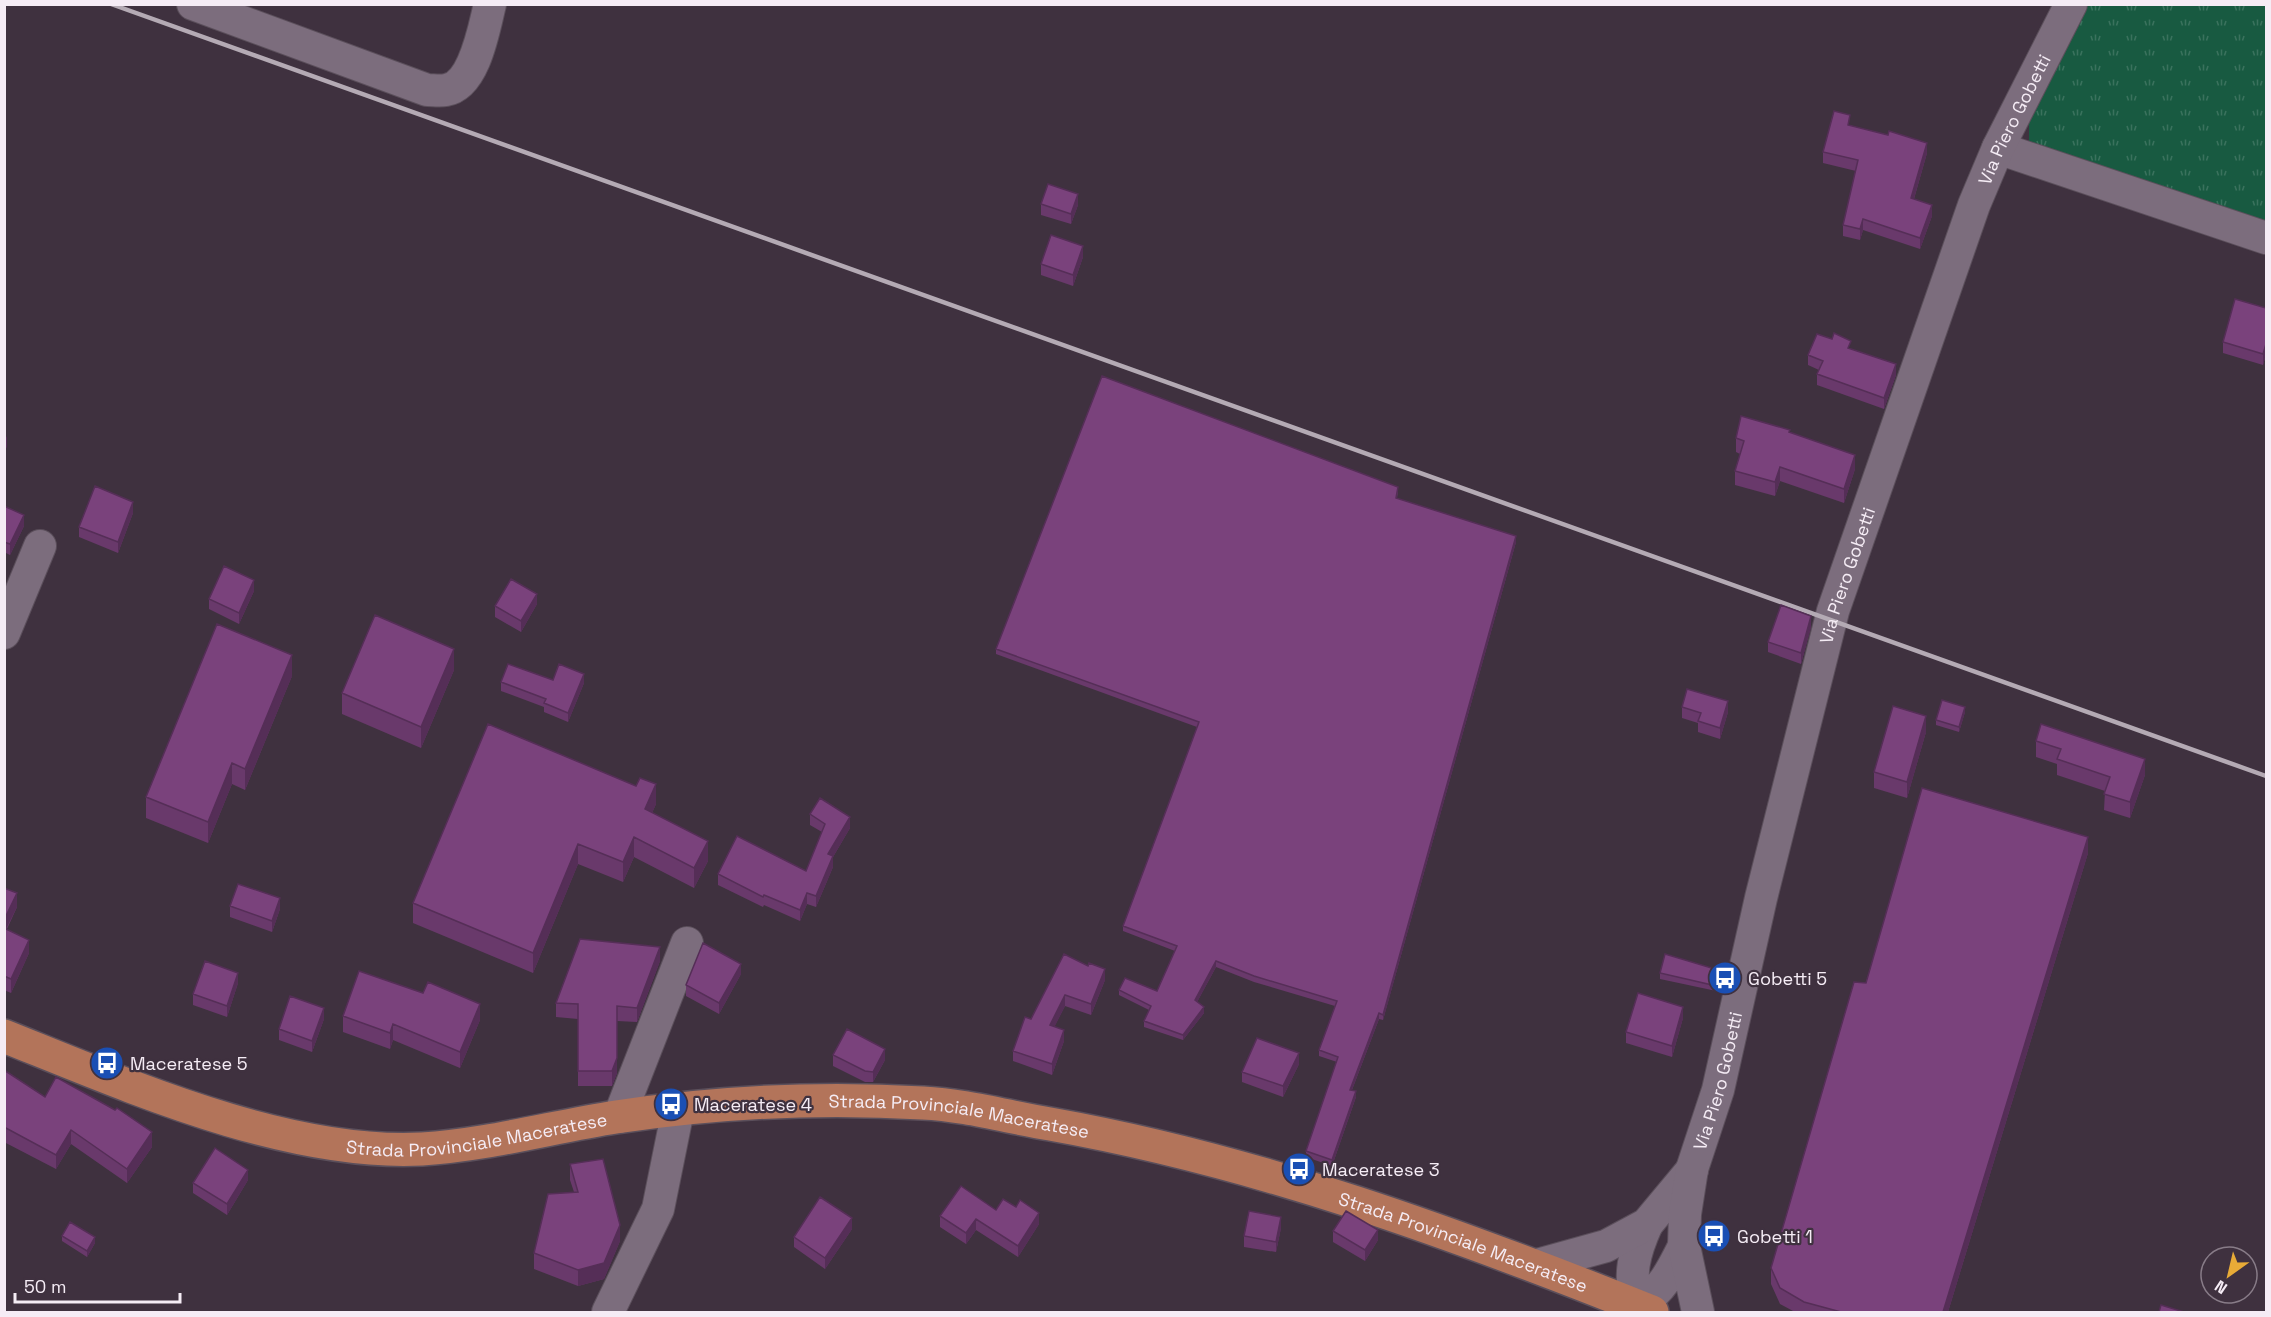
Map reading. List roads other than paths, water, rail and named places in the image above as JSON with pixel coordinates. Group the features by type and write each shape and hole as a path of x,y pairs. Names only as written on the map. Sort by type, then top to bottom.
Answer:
{"main road":[{"name":"Strada Provinciale Maceratese","path":"4,1036 189,1105 268,1131 326,1144 423,1149 619,1117 678,1110 794,1101 928,1103 1121,1137 1335,1194 1534,1266 1626,1307"}],"street":[{"path":"193,4 427,90 448,90 462,81 475,60 490,4"},
{"name":"Via Piero Gobetti","path":"1692,1169 1718,1090 1761,898 1833,611 1952,263 1998,148 2071,4"},
{"path":"1998,148 2266,238"},
{"path":"4,633 40,546"},
{"path":"619,1117 687,943"},
{"path":"608,1312 658,1209 678,1110"},
{"path":"1626,1307 1632,1290 1631,1271 1634,1253 1647,1224 1692,1169"},
{"path":"1692,1169 1685,1214 1684,1246 1698,1312"},
{"path":"1534,1266 1606,1246 1647,1224"},
{"path":"1626,1307 1652,1297 1666,1283 1684,1246"}],"railway":[{"path":"111,4 2266,776"}],"place":[{"name":"Gobetti 5","path":"1725,978"},
{"name":"Maceratese 5","path":"107,1063"},
{"name":"Maceratese 4","path":"671,1104"},
{"name":"Maceratese 3","path":"1299,1169"},
{"name":"Gobetti 1","path":"1714,1236"}]}
